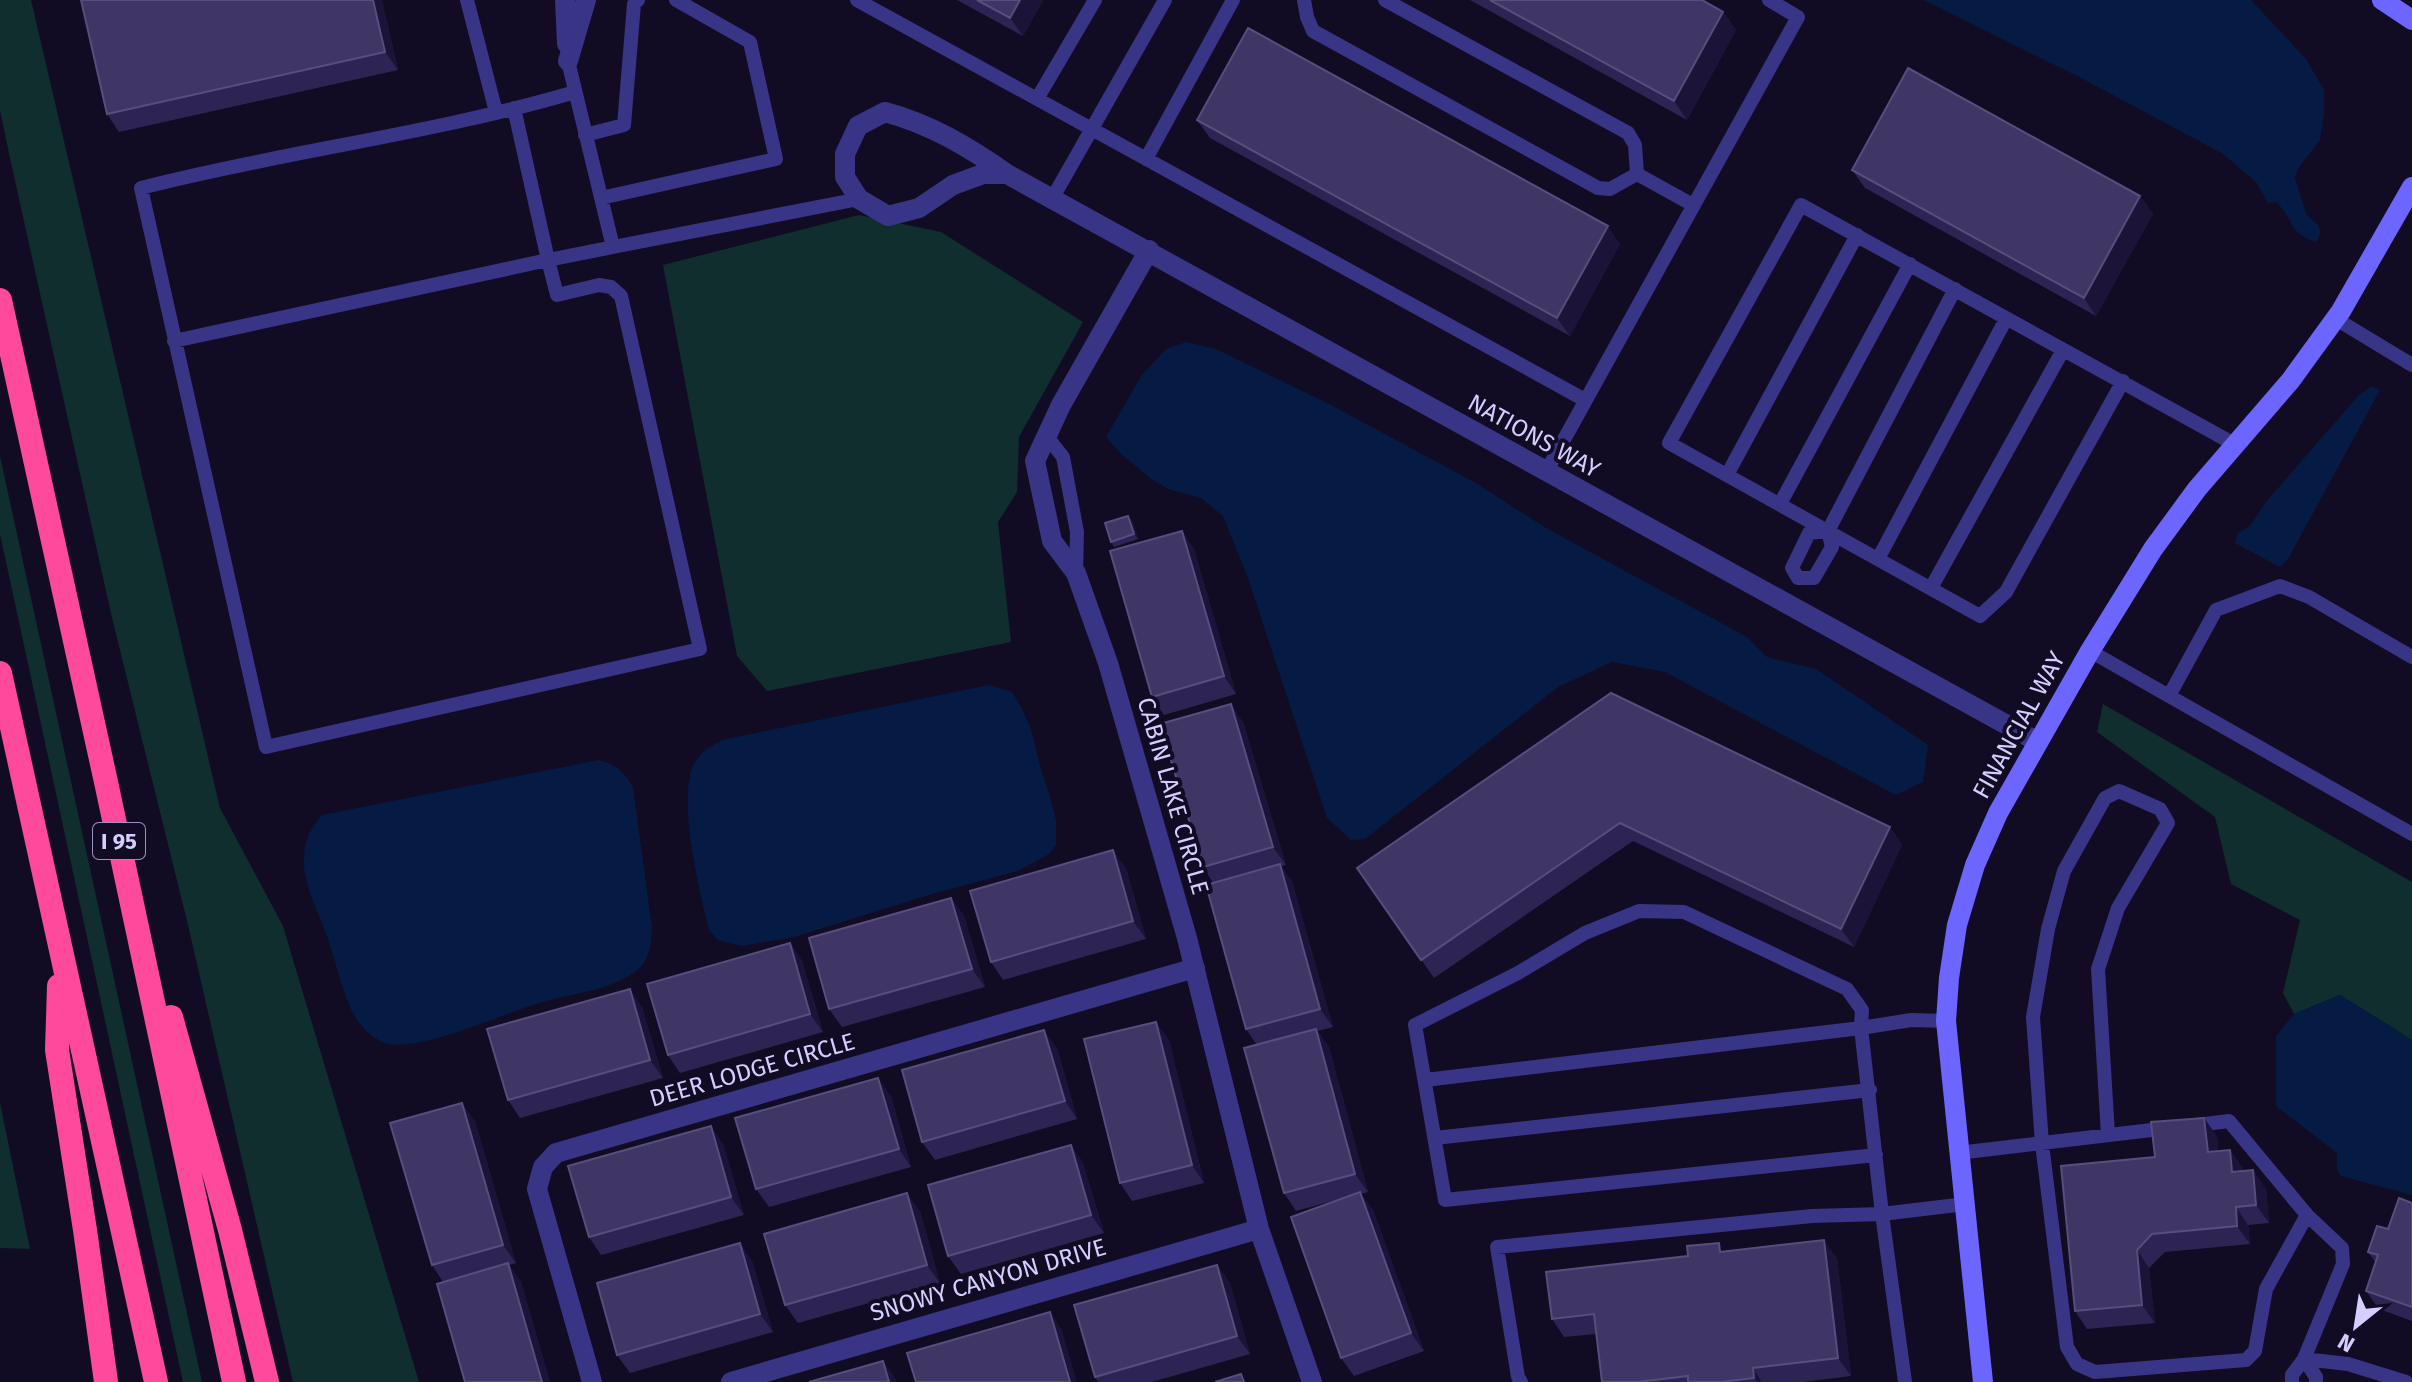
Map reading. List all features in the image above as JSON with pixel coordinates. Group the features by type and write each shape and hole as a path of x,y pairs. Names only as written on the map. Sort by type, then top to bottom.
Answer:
{"highway":[{"name":"I 95","path":"0,300 234,1382"},
{"path":"0,673 156,1382"},
{"path":"106,782 230,1230 267,1382"},
{"path":"60,952 57,1050 106,1382"}],"street":[{"path":"565,0 568,61"},
{"path":"568,61 586,0"},
{"path":"2382,0 2412,20"},
{"name":"NATIONS WAY","path":"859,199 845,177 845,154 858,126 885,112 914,120 975,151 1007,174 2038,742"},
{"path":"859,199 888,216 919,208 953,185 983,174 1007,174"},
{"name":"FINANCIAL WAY","path":"1983,1382 1946,1021 1957,925 1975,865 1998,813 2090,651 2153,549 2197,489 2291,380 2336,319 2412,187"},
{"name":"CABIN LAKE CIRCLE","path":"1149,250 1061,405 1035,461 1052,541 1076,573 1108,663 1195,968 1259,1229 1312,1382"},
{"name":"DEER LODGE CIRCLE","path":"592,1382 537,1189 543,1167 556,1153 1195,968"},
{"name":"SNOWY CANYON DRIVE","path":"731,1382 1259,1229"}],"lane":[{"path":"467,0 496,112"},
{"path":"585,135 624,125 634,4 638,0"},
{"path":"601,198 776,159 750,42 676,0"},
{"path":"857,0 1585,400"},
{"path":"1037,99 1095,0"},
{"path":"1052,199 1165,0"},
{"path":"1146,159 1233,0"},
{"path":"1304,0 1313,31 1598,188 1610,189 1637,174"},
{"path":"1385,0 1628,133 1635,145 1637,174"},
{"path":"1546,472 1798,17 1769,0"},
{"path":"568,61 613,247"},
{"path":"514,108 557,295 599,285 611,287 621,296 700,649 266,747 141,188 205,171 443,125 575,92"},
{"path":"1637,174 1693,205"},
{"path":"174,341 548,260 859,199"},
{"path":"2123,381 2006,592 1980,616 1669,443 1801,205 2123,381 2236,445"},
{"path":"1727,475 1857,235"},
{"path":"1780,504 1910,264"},
{"path":"1798,578 1814,578 1832,547 1828,531 1955,289"},
{"path":"1878,559 2006,319"},
{"path":"2336,319 2412,365"},
{"path":"1931,588 2063,350"},
{"path":"1048,438 1063,457 1077,532 1076,573"},
{"path":"1798,578 1792,568 1809,533 1828,531"},
{"path":"1785,603 1798,578"},
{"path":"2169,696 2216,610 2280,586 2309,597 2412,657"},
{"path":"2090,651 2412,834"},
{"path":"2108,1135 2098,969 2118,908 2168,823 2160,809 2119,791 2105,798 2064,871 2048,929 2033,1017 2042,1144 2067,1347 2077,1364 2095,1372 2246,1360 2255,1351 2266,1289 2307,1215"},
{"path":"1876,1155 1445,1200 1415,1025 1518,973 1585,933 1639,911 1684,912 1847,989 1862,1010 1861,1028 1870,1090 1882,1214 1905,1382"},
{"path":"1425,1080 1911,1020 1946,1021"},
{"path":"1435,1138 1870,1090"},
{"path":"1958,1153 2229,1121 2307,1215 2342,1248 2343,1264 2304,1359 2292,1375 2292,1382"},
{"path":"1521,1382 1497,1247 1965,1204"},
{"path":"2304,1359 2316,1382"},
{"path":"2304,1359 2348,1364 2406,1382"}],"green space":[{"path":"0,0 31,0 220,808 283,926 419,1382 293,1382 188,925 112,618 10,158 0,110"},
{"path":"859,215 941,232 1083,322 1019,437 1017,492 998,522 1011,642 767,691 737,656 663,265"},
{"path":"0,456 202,1382 183,1382 0,534"},
{"path":"2103,704 2412,882 2412,1040 2340,995 2294,1014 2283,993 2300,920 2231,884 2215,817 2097,732"},
{"path":"0,1103 30,1249 0,1248"}],"water":[{"path":"1924,0 2251,0 2306,59 2324,90 2320,140 2299,167 2295,178 2306,214 2321,232 2316,242 2295,230 2276,202 2268,203 2256,182 2223,154 2087,81"},
{"path":"1186,342 1216,349 1329,404 1474,482 1546,528 1747,637 1767,657 1816,669 1928,745 1923,782 1896,795 1665,672 1612,662 1558,687 1365,839 1351,840 1327,818 1247,575 1223,516 1201,498 1168,489 1150,478 1106,437 1142,375 1166,349"},
{"path":"2372,386 2380,390 2288,559 2280,567 2235,543 2238,533 2250,526 2265,503 2358,396"},
{"path":"989,685 1012,692 1031,729 1056,820 1056,845 1049,854 1018,871 794,937 742,946 718,940 709,930 695,868 688,817 691,773 702,753 722,740"},
{"path":"599,760 619,769 633,787 652,928 649,952 640,968 602,988 543,1002 441,1037 401,1045 379,1041 369,1033 347,1001 307,882 304,864 306,843 322,815"},
{"path":"2340,995 2412,1040 2412,1195 2341,1176 2337,1171 2337,1153 2276,1106 2276,1036 2294,1014"}],"building":[{"path":"81,0 373,0 385,52 107,114"},
{"path":"977,0 1020,0 1010,18"},
{"path":"1490,0 1702,0 1723,12 1674,101"},
{"path":"1248,28 1608,226 1557,318 1197,120"},
{"path":"1908,68 2140,196 2084,298 1852,170"},
{"path":"1128,516 1134,534 1111,542 1105,523"},
{"path":"1182,531 1224,676 1152,697 1110,551"},
{"path":"1611,693 1890,827 1841,929 1620,823 1421,960 1357,868"},
{"path":"1231,704 1273,847 1203,867 1160,724"},
{"path":"1113,850 1133,921 991,962 970,891"},
{"path":"1280,864 1320,1009 1246,1029 1206,885"},
{"path":"951,898 972,969 829,1009 809,938"},
{"path":"790,943 810,1014 668,1055 647,984"},
{"path":"630,989 650,1060 508,1100 487,1029"},
{"path":"1156,1022 1192,1165 1120,1183 1084,1039"},
{"path":"1316,1029 1355,1174 1284,1193 1244,1048"},
{"path":"1044,1030 1065,1101 922,1142 902,1070"},
{"path":"878,1078 899,1149 756,1189 735,1118"},
{"path":"462,1103 503,1245 432,1265 390,1123"},
{"path":"2204,1118 2208,1152 2230,1150 2232,1172 2253,1170 2256,1205 2236,1207 2237,1226 2152,1234 2137,1250 2142,1305 2075,1311 2061,1166 2155,1157 2151,1122"},
{"path":"711,1126 731,1197 589,1237 568,1166"},
{"path":"1071,1145 1091,1215 948,1256 928,1185"},
{"path":"1360,1192 1411,1333 1341,1358 1291,1217"},
{"path":"907,1193 927,1265 785,1305 764,1234"},
{"path":"2399,1198 2412,1203 2412,1307 2366,1291 2378,1255 2368,1252 2377,1226 2388,1229"},
{"path":"1824,1240 1838,1358 1753,1368 1754,1378 1721,1382 1688,1382 1688,1376 1638,1382 1602,1382 1594,1314 1552,1319 1546,1272 1688,1256 1687,1246 1719,1243 1720,1252"},
{"path":"740,1243 760,1314 617,1355 597,1283"},
{"path":"508,1263 542,1382 465,1382 437,1284"},
{"path":"1217,1265 1237,1336 1095,1377 1074,1305"},
{"path":"1050,1312 1070,1382 916,1382 907,1353"},
{"path":"883,1361 889,1382 809,1382"},
{"path":"1241,1374 1244,1382 1215,1382"}]}
